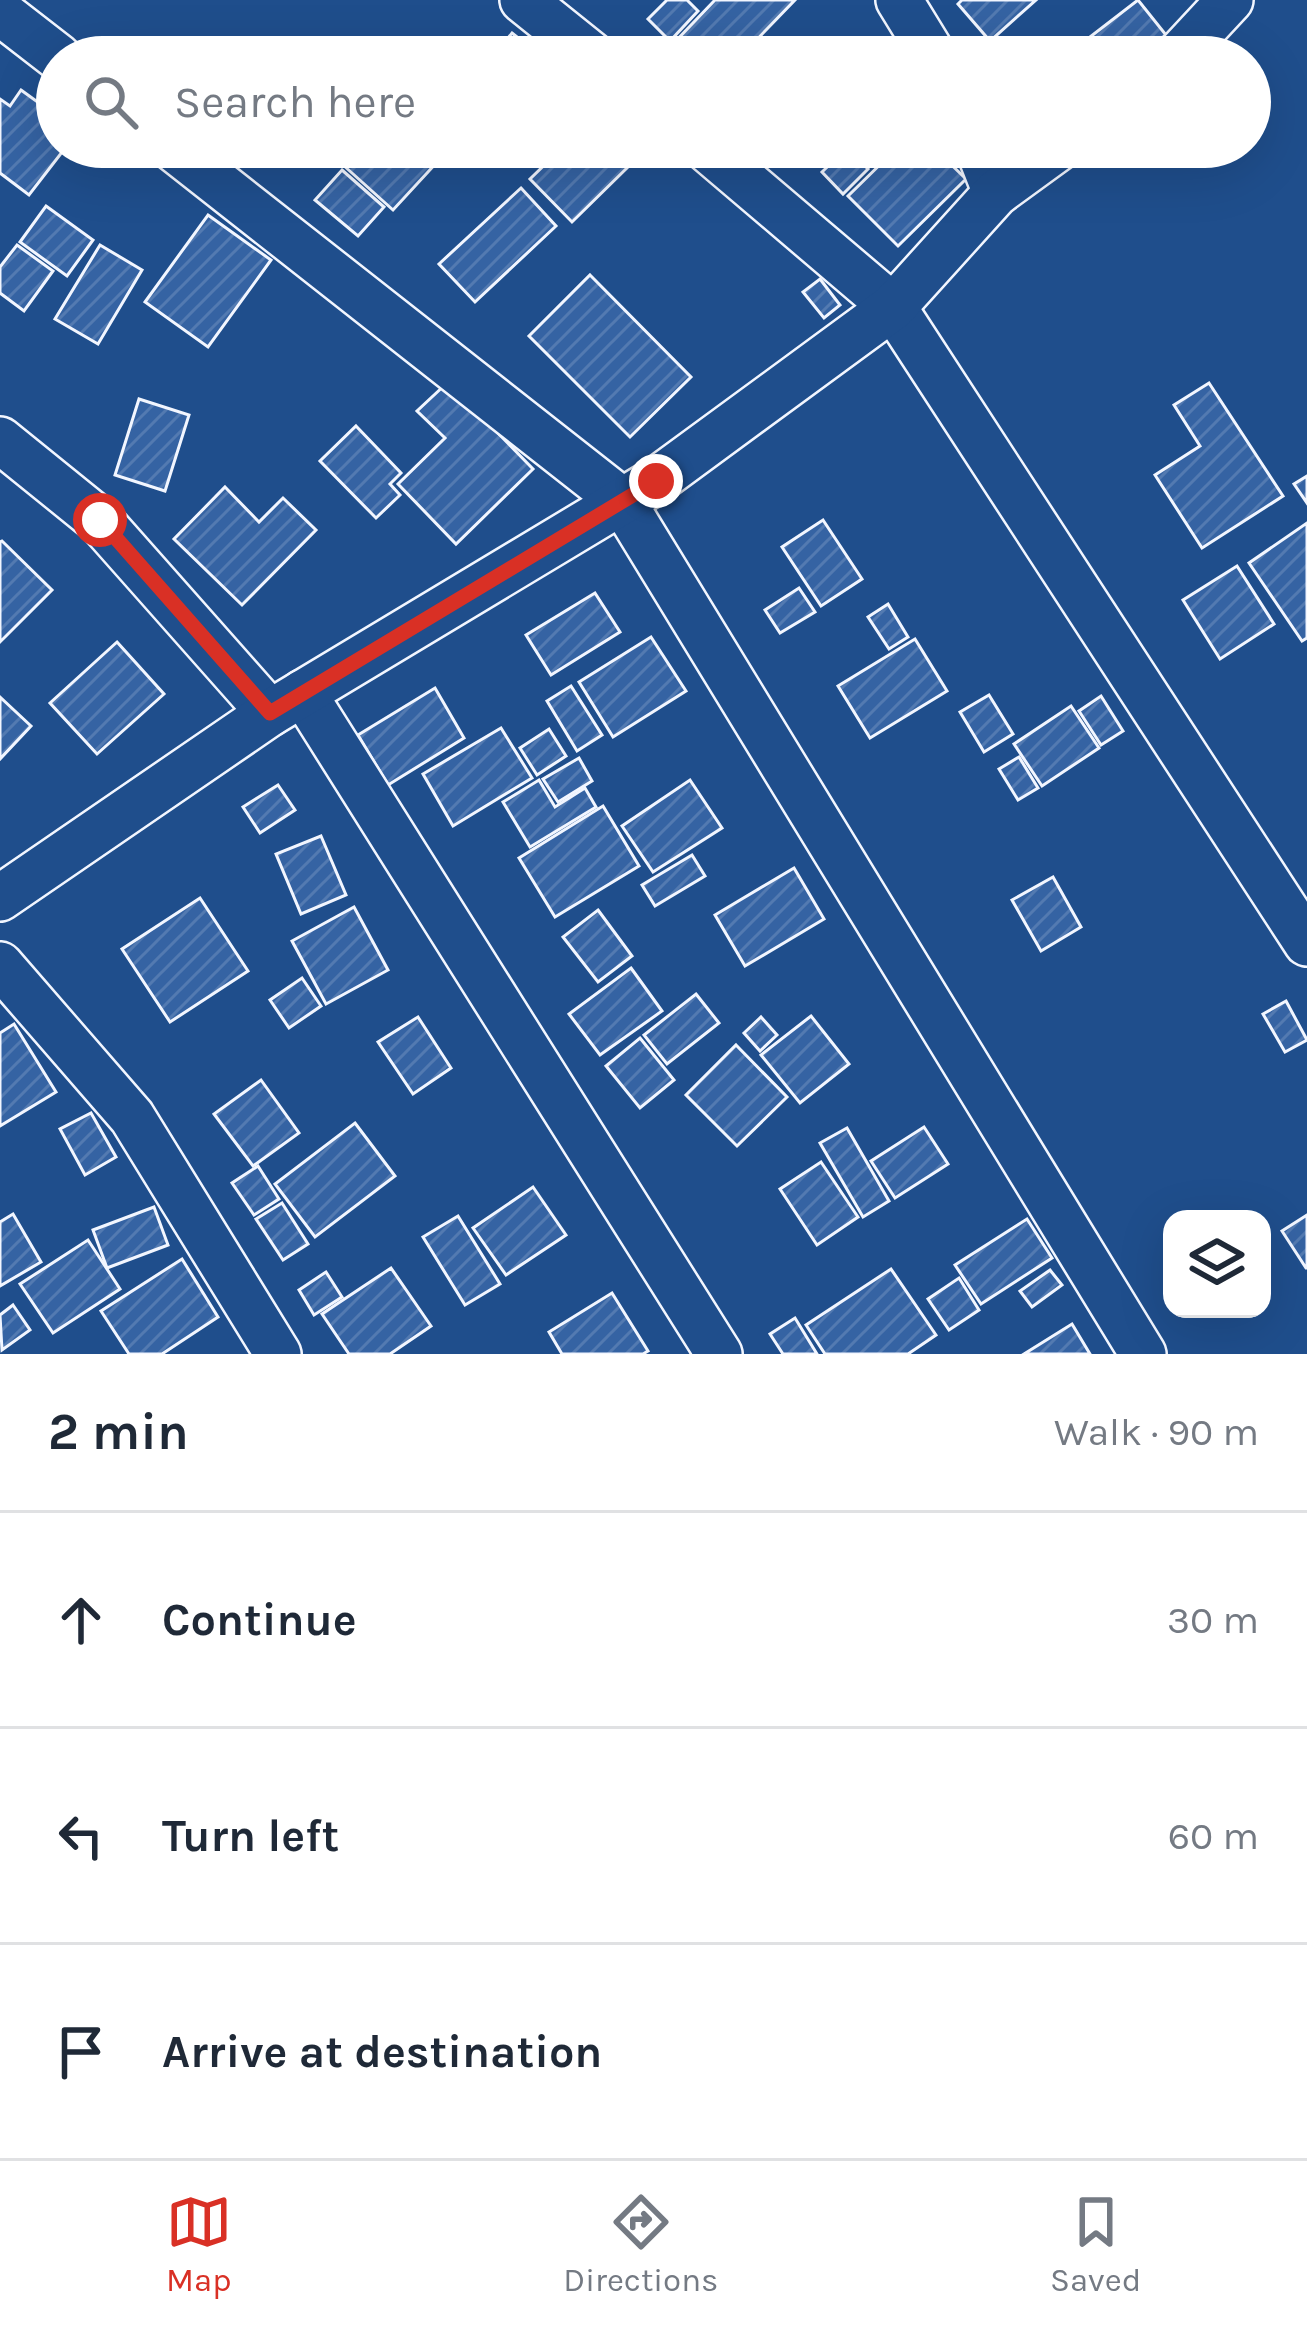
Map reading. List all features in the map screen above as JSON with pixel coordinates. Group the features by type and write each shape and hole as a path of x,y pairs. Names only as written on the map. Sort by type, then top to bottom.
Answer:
{"street":[{"path":"523,0 568,36"},
{"path":"899,0 921,36"},
{"path":"1197,36 1230,0"},
{"path":"0,12 36,40"},
{"path":"199,168 622,502 1142,1354"},
{"path":"730,168 893,308 1307,943"},
{"path":"986,168 996,193"},
{"path":"0,898 286,703 656,481 893,308 996,193 1030,168"},
{"path":"0,440 100,520 286,703 719,1354"},
{"path":"0,965 132,1117 278,1354"}],"building":[{"path":"667,0 687,0 698,11 675,36 665,36 648,19"},
{"path":"715,0 795,0 760,36 681,36"},
{"path":"962,0 1036,0 996,36 986,36 958,4"},
{"path":"1138,0 1166,35 1165,36 1091,36"},
{"path":"21,90 36,101 36,168 50,168 29,195 0,173 0,99 10,106"},
{"path":"346,168 432,168 393,210"},
{"path":"541,168 627,168 572,222 530,179"},
{"path":"826,168 868,169 843,194 822,172"},
{"path":"877,168 955,168 966,179 898,246 848,196"},
{"path":"342,170 384,207 358,236 315,200"},
{"path":"521,188 556,226 475,302 439,264"},
{"path":"46,206 93,240 67,276 20,242"},
{"path":"208,215 271,260 208,347 145,302"},
{"path":"17,245 53,271 24,311 0,293 0,267"},
{"path":"100,245 142,270 98,344 55,319"},
{"path":"590,275 691,377 630,437 529,336"},
{"path":"820,279 840,305 824,318 803,292"},
{"path":"448,382 533,469 456,544 398,484 445,438 417,411"},
{"path":"1209,383 1283,496 1202,548 1155,475 1200,446 1174,405"},
{"path":"139,399 189,415 165,491 115,475"},
{"path":"356,426 401,473 390,484 400,495 376,518 320,461"},
{"path":"1307,476 1307,503 1294,484"},
{"path":"225,487 259,522 283,498 316,530 242,605 174,539"},
{"path":"823,520 862,579 821,606 782,547"},
{"path":"1307,523 1307,638 1302,641 1249,563"},
{"path":"0,542 52,590 0,642"},
{"path":"1237,566 1274,624 1220,659 1183,600"},
{"path":"799,588 815,612 780,633 765,610"},
{"path":"595,593 620,632 551,675 526,635"},
{"path":"888,604 908,637 889,649 868,617"},
{"path":"651,637 686,691 613,737 579,682"},
{"path":"915,639 947,691 870,738 838,686"},
{"path":"117,642 164,694 97,754 50,703"},
{"path":"571,686 602,735 577,751 547,701"},
{"path":"435,688 464,738 388,785 358,735"},
{"path":"989,695 1013,734 984,752 960,712"},
{"path":"1101,696 1123,731 1101,745 1079,711"},
{"path":"0,697 31,726 0,759"},
{"path":"1071,706 1099,748 1042,786 1014,744"},
{"path":"501,728 532,778 453,826 423,774"},
{"path":"549,729 566,756 537,775 520,748"},
{"path":"1019,757 1038,788 1018,800 999,769"},
{"path":"579,758 592,781 558,802 543,779"},
{"path":"539,780 555,807 585,788 596,807 530,847 503,802"},
{"path":"690,780 722,828 653,872 622,826"},
{"path":"278,785 295,810 260,833 243,807"},
{"path":"603,806 639,866 555,917 519,858"},
{"path":"321,836 346,895 301,914 276,854"},
{"path":"692,855 705,876 655,906 642,885"},
{"path":"794,868 824,919 745,966 715,915"},
{"path":"1053,877 1081,927 1041,951 1012,900"},
{"path":"200,898 248,971 170,1022 122,949"},
{"path":"354,907 388,970 326,1004 292,941"},
{"path":"598,910 632,956 598,982 563,937"},
{"path":"631,968 662,1011 600,1055 569,1014"},
{"path":"302,978 321,1006 289,1028 270,1000"},
{"path":"696,994 719,1023 667,1064 644,1035"},
{"path":"1286,1001 1307,1040 1285,1052 1263,1014"},
{"path":"811,1016 849,1064 800,1103 761,1055"},
{"path":"418,1017 451,1068 413,1094 378,1042"},
{"path":"761,1017 777,1035 760,1051 744,1033"},
{"path":"14,1024 56,1092 0,1126 0,1033"},
{"path":"640,1038 674,1080 640,1108 606,1066"},
{"path":"736,1045 787,1097 737,1146 686,1095"},
{"path":"261,1080 299,1133 253,1166 214,1114"},
{"path":"91,1113 116,1157 85,1175 60,1129"},
{"path":"355,1123 395,1176 315,1237 275,1184"},
{"path":"924,1127 948,1164 895,1198 871,1161"},
{"path":"847,1128 889,1201 863,1217 820,1143"},
{"path":"821,1162 858,1217 817,1245 780,1189"},
{"path":"258,1166 279,1199 254,1215 232,1183"},
{"path":"533,1187 566,1235 506,1275 473,1228"},
{"path":"282,1203 308,1244 283,1260 256,1219"},
{"path":"154,1207 168,1245 107,1268 93,1230"},
{"path":"13,1214 41,1262 0,1286 0,1222"},
{"path":"1307,1215 1307,1268 1306,1268 1282,1231"},
{"path":"458,1216 500,1284 465,1305 423,1237"},
{"path":"1027,1219 1052,1258 981,1304 955,1265"},
{"path":"88,1240 120,1289 53,1333 20,1284"},
{"path":"182,1259 218,1317 162,1354 129,1354 101,1311"},
{"path":"391,1268 431,1326 390,1354 349,1354 322,1314"},
{"path":"891,1269 936,1335 908,1354 825,1354 806,1325"},
{"path":"1050,1270 1062,1285 1032,1307 1020,1291"},
{"path":"326,1272 342,1297 314,1315 299,1290"},
{"path":"959,1278 979,1310 949,1330 928,1299"},
{"path":"612,1293 648,1351 562,1354 549,1332"},
{"path":"13,1305 30,1330 2,1350 0,1315"},
{"path":"795,1318 817,1354 783,1354 770,1334"},
{"path":"1072,1324 1090,1354 1024,1354"}],"route":[{"path":"100,520 270,713 656,481"}]}
